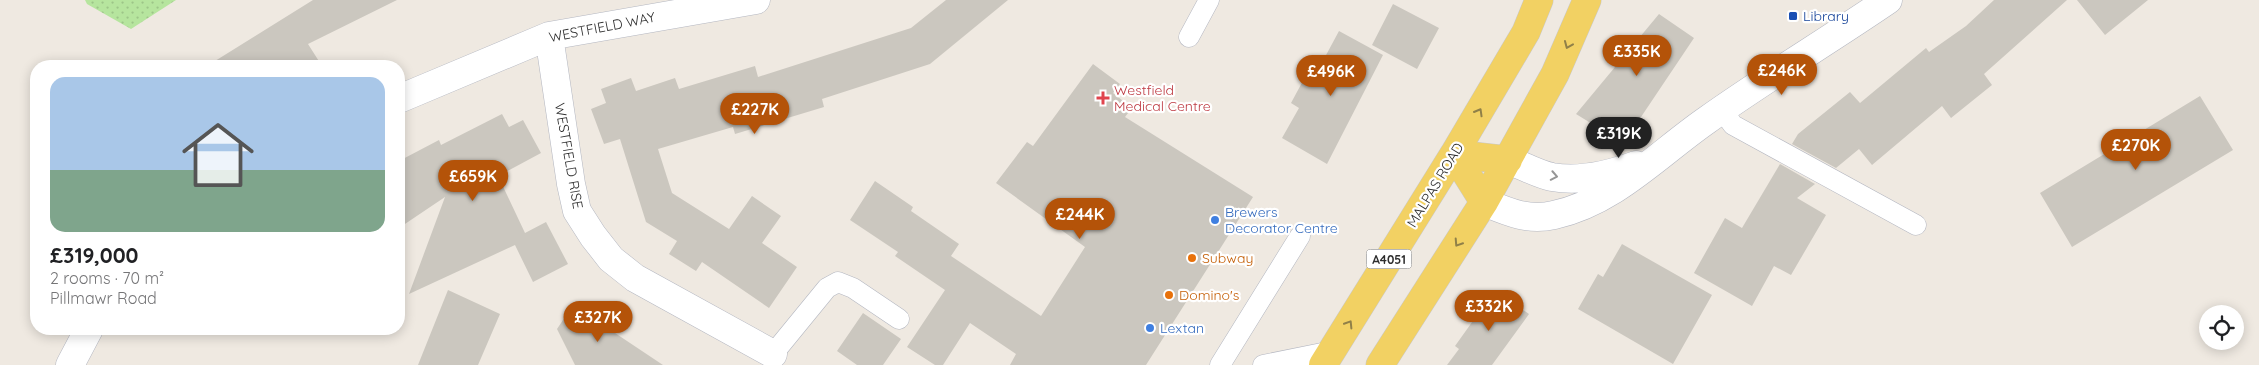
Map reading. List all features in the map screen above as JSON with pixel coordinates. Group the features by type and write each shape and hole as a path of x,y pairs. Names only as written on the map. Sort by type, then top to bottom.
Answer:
{"main road":[{"name":"MALPAS ROAD","path":"1328,358 1454,154 1526,32 1538,0"},
{"path":"1380,365 1484,202 1508,160 1555,74 1587,0"},
{"path":"1454,154 1508,160"},
{"path":"1454,154 1484,202"}],"street":[{"name":"WESTFIELD WAY","path":"405,96 549,36 756,0"},
{"path":"1484,202 1520,216 1552,216 1578,208 1610,192 1722,110 1886,0"},
{"name":"WESTFIELD RISE","path":"549,36 571,184 577,211 593,236 611,259 635,278 773,354"},
{"path":"1508,160 1550,176 1575,179 1607,175 1653,160"},
{"path":"70,365 86,335"}],"lane":[{"path":"1189,37 1209,0"},
{"path":"1722,110 1733,125 1916,225"},
{"path":"1220,365 1300,236"},
{"path":"773,354 827,288 838,282 853,288 899,319"},
{"path":"1263,365 1328,358"}],"green space":[{"path":"85,0 176,0 131,29 87,4"}],"building":[{"path":"313,0 397,0 308,44 318,60 217,60"},
{"path":"946,0 1008,0 930,64 822,99 824,107 735,134 733,127 658,149 672,193 729,229 752,196 781,216 762,243 797,267 769,308 702,262 696,271 669,254 677,241 646,222 620,139 604,144 591,109 606,103 601,89 631,78 636,91 675,78 679,89 755,66 758,77 911,28"},
{"path":"1994,0 2067,0 1984,74 1992,85 1951,118 1942,106 1872,165 1859,149 1836,168 1792,144 1798,134 1850,92 1860,103 1926,48 1929,52 1966,26"},
{"path":"2077,0 2148,0 2105,35"},
{"path":"1393,4 1439,28 1417,69 1372,45"},
{"path":"1659,14 1694,38 1641,117 1610,135 1576,114"},
{"path":"1339,31 1383,55 1327,164 1282,138 1299,108 1291,103 1311,66 1318,70"},
{"path":"1093,64 1120,84 1113,93 1132,108 1125,117 1253,197 1146,365 1010,365 1016,354 970,323 943,365 935,365 907,347 945,290 895,256 898,252 850,220 875,181 913,207 911,211 959,244 951,256 1041,316 1085,247 996,183 1027,142 1033,146"},
{"path":"2200,96 2233,150 2072,247 2040,193"},
{"path":"502,114 509,127 523,120 541,153 498,176 525,233 546,222 568,264 533,282 515,245 409,294 445,197 405,224 405,158 439,140 441,145"},
{"path":"1780,164 1815,184 1797,198 1826,215 1791,275 1774,266 1752,306 1694,273 1725,218 1742,228"},
{"path":"1622,244 1712,295 1673,364 1578,309 1598,274 1603,277"},
{"path":"448,290 500,314 478,365 418,365"},
{"path":"1495,290 1529,314 1492,365 1447,365 1459,349 1455,346"},
{"path":"573,305 663,365 575,365 557,329"},
{"path":"863,313 901,339 883,365 857,365 837,351"}],"place":[{"name":"Library","path":"1793,16"},
{"name":"Westfield Medical Centre","path":"1103,98"},
{"name":"Brewers Decorator Centre","path":"1215,220"},
{"name":"Subway","path":"1192,258"},
{"name":"Domino's","path":"1169,295"},
{"name":"Lextan","path":"1150,328"}]}
